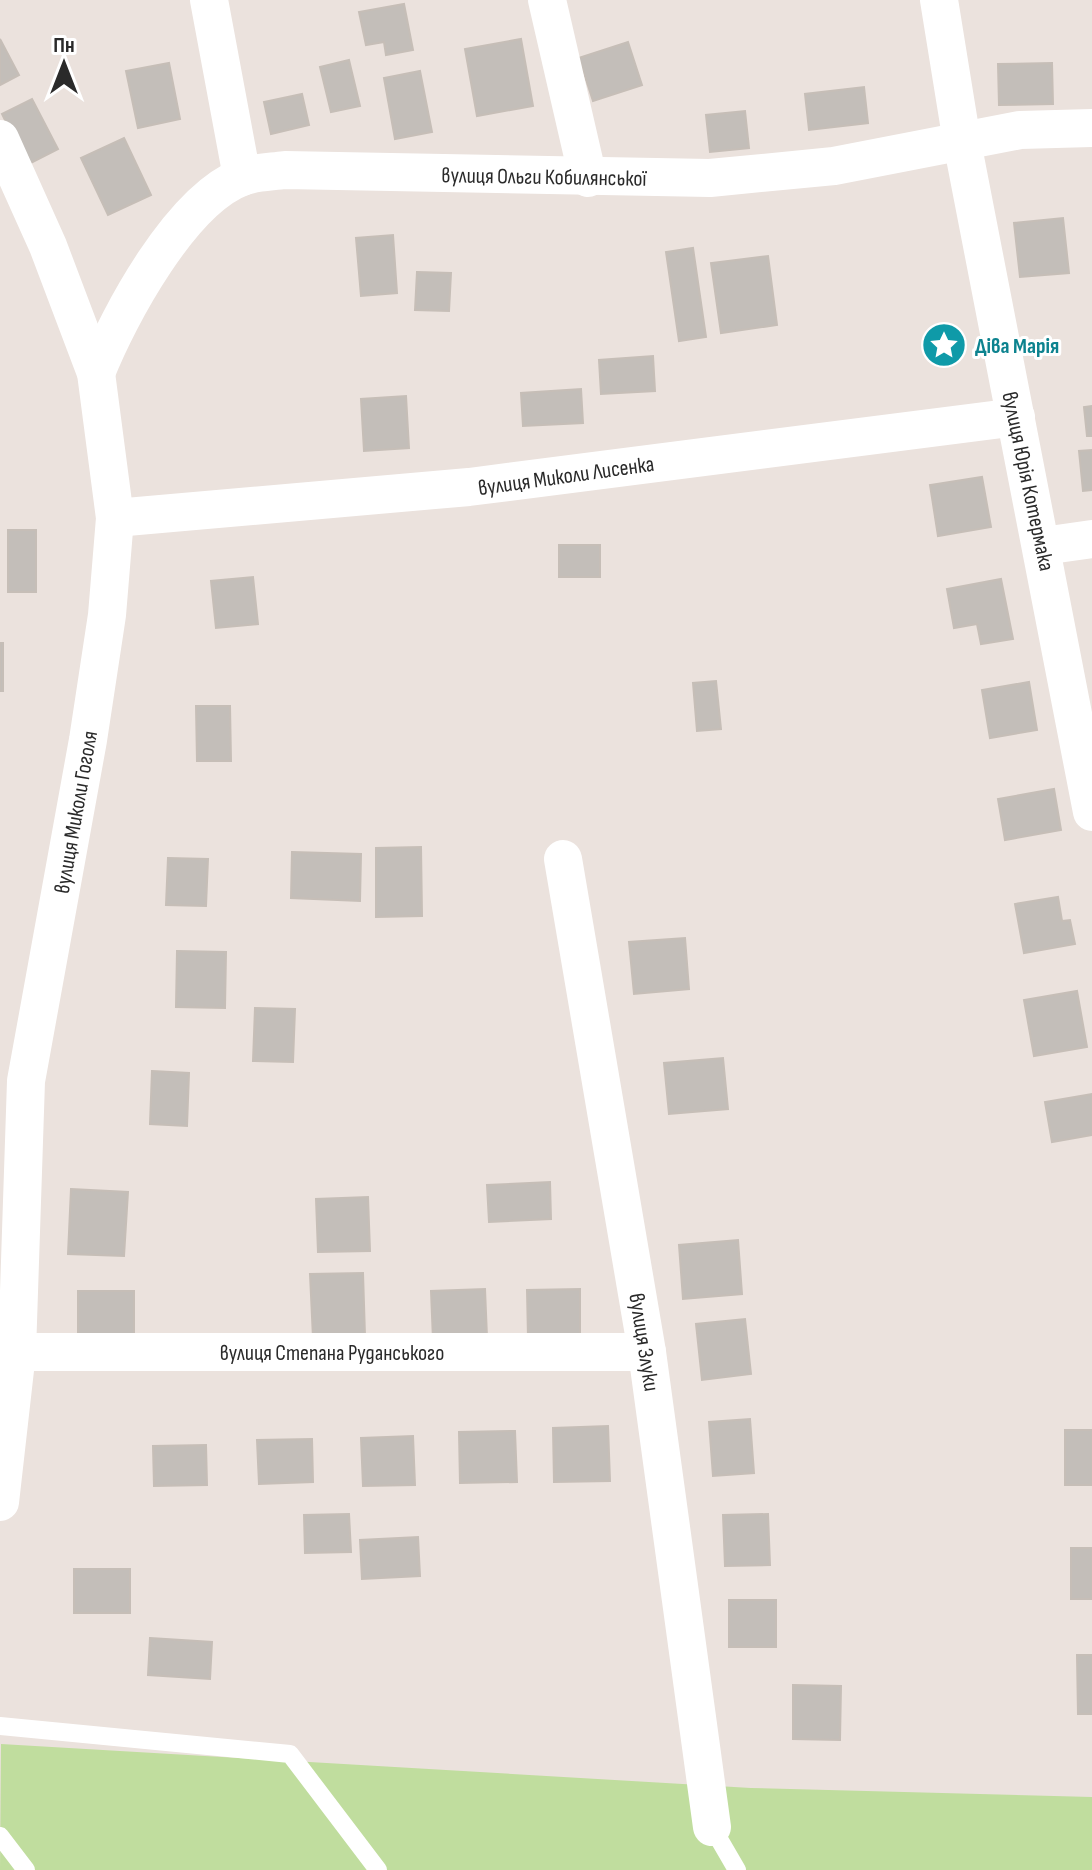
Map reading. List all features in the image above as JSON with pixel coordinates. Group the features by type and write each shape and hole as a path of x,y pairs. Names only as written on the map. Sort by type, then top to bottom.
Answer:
{"street":[{"path":"209,0 242,177"},
{"path":"547,0 588,178"},
{"name":"вулиця Юрія Котермака","path":"939,0 962,142 1088,772 1092,812"},
{"name":"вулиця Ольги Кобилянської","path":"96,373 110,340 176,230 205,200 242,177 299,170 710,178 834,166 1020,130 1092,128"},
{"name":"вулиця Миколи Гоголя","path":"0,139 48,246 96,373 115,518 107,615 88,740 11,1154 17,1352 0,1502"},
{"name":"вулиця Миколи Лисенка","path":"115,518 469,487 1016,417"},
{"path":"1043,546 1092,539"},
{"name":"вулиця Злуки","path":"563,859 647,1352 712,1827"},
{"name":"вулиця Степана Руданського","path":"17,1352 647,1352"}],"lane":[{"path":"0,1726 290,1754 378,1870"},
{"path":"712,1827 737,1870"},
{"path":"0,1836 26,1870"}],"green space":[{"path":"1,1744 751,1788 1092,1797 1092,1870 0,1870"}],"building":[{"path":"404,4 413,50 386,55 384,42 366,45 359,12"},
{"path":"0,39 19,75 0,85"},
{"path":"521,39 533,106 477,116 465,49"},
{"path":"628,42 642,85 593,101 579,58"},
{"path":"349,60 360,106 331,112 320,67"},
{"path":"169,63 180,119 138,128 126,71"},
{"path":"1052,63 1053,104 999,105 998,64"},
{"path":"420,71 432,132 395,139 384,78"},
{"path":"864,87 868,123 809,130 805,94"},
{"path":"302,94 309,125 271,134 264,102"},
{"path":"32,99 58,149 27,165 2,114"},
{"path":"745,111 749,148 710,152 706,115"},
{"path":"124,138 151,195 108,215 81,158"},
{"path":"1063,218 1069,273 1020,277 1014,223"},
{"path":"393,235 397,293 361,296 356,238"},
{"path":"693,248 706,337 679,341 666,252"},
{"path":"768,256 777,325 721,333 711,263"},
{"path":"417,272 451,273 449,311 415,310"},
{"path":"653,356 655,391 601,394 599,360"},
{"path":"581,389 583,423 523,426 521,393"},
{"path":"406,396 409,448 364,451 361,399"},
{"path":"1092,406 1092,436 1087,436 1084,407"},
{"path":"1092,450 1092,490 1083,491 1079,451"},
{"path":"982,477 991,527 938,536 930,485"},
{"path":"8,530 36,530 36,592 8,592"},
{"path":"559,545 600,545 600,577 559,577"},
{"path":"253,577 258,624 216,628 211,581"},
{"path":"1001,579 1013,639 981,644 977,624 954,628 947,589"},
{"path":"0,643 3,643 3,691 0,691"},
{"path":"716,681 721,729 697,731 693,683"},
{"path":"1029,682 1037,730 990,738 982,690"},
{"path":"196,706 230,706 231,761 197,761"},
{"path":"1054,789 1061,830 1005,840 998,799"},
{"path":"421,847 422,916 376,917 376,848"},
{"path":"292,852 361,854 360,901 291,898"},
{"path":"168,858 208,859 206,906 166,905"},
{"path":"1058,897 1062,921 1070,920 1075,944 1024,953 1015,904"},
{"path":"685,938 689,989 634,994 629,942"},
{"path":"177,951 226,952 225,1008 176,1007"},
{"path":"1077,991 1087,1047 1034,1056 1024,1000"},
{"path":"255,1008 295,1009 293,1062 253,1061"},
{"path":"723,1058 728,1109 669,1114 664,1063"},
{"path":"152,1071 189,1073 187,1126 150,1124"},
{"path":"1092,1094 1092,1135 1052,1142 1045,1102"},
{"path":"550,1182 551,1219 489,1222 487,1185"},
{"path":"71,1189 128,1192 124,1256 68,1254"},
{"path":"368,1197 370,1251 318,1252 316,1199"},
{"path":"738,1240 742,1294 683,1299 679,1245"},
{"path":"363,1273 365,1336 313,1338 310,1274"},
{"path":"485,1289 487,1337 433,1340 431,1291"},
{"path":"580,1289 580,1336 528,1337 527,1290"},
{"path":"78,1291 134,1291 134,1346 78,1346"},
{"path":"745,1319 751,1374 702,1380 696,1324"},
{"path":"750,1419 754,1473 713,1476 709,1422"},
{"path":"608,1426 610,1481 554,1482 553,1428"},
{"path":"1065,1430 1092,1430 1092,1485 1065,1485"},
{"path":"515,1431 517,1482 460,1483 459,1432"},
{"path":"413,1436 415,1485 363,1486 361,1438"},
{"path":"312,1439 313,1482 259,1484 257,1440"},
{"path":"206,1445 207,1485 154,1486 153,1446"},
{"path":"349,1514 351,1552 305,1553 304,1515"},
{"path":"768,1514 770,1565 725,1566 723,1515"},
{"path":"418,1537 420,1576 362,1579 360,1540"},
{"path":"1071,1548 1092,1548 1092,1599 1071,1599"},
{"path":"74,1569 130,1569 130,1613 74,1613"},
{"path":"729,1600 776,1600 776,1647 729,1647"},
{"path":"150,1638 212,1642 210,1679 148,1675"},
{"path":"1077,1655 1092,1655 1092,1714 1078,1714"},
{"path":"793,1685 841,1686 840,1740 793,1739"}],"place":[{"name":"Діва Марія","path":"944,345"}]}
